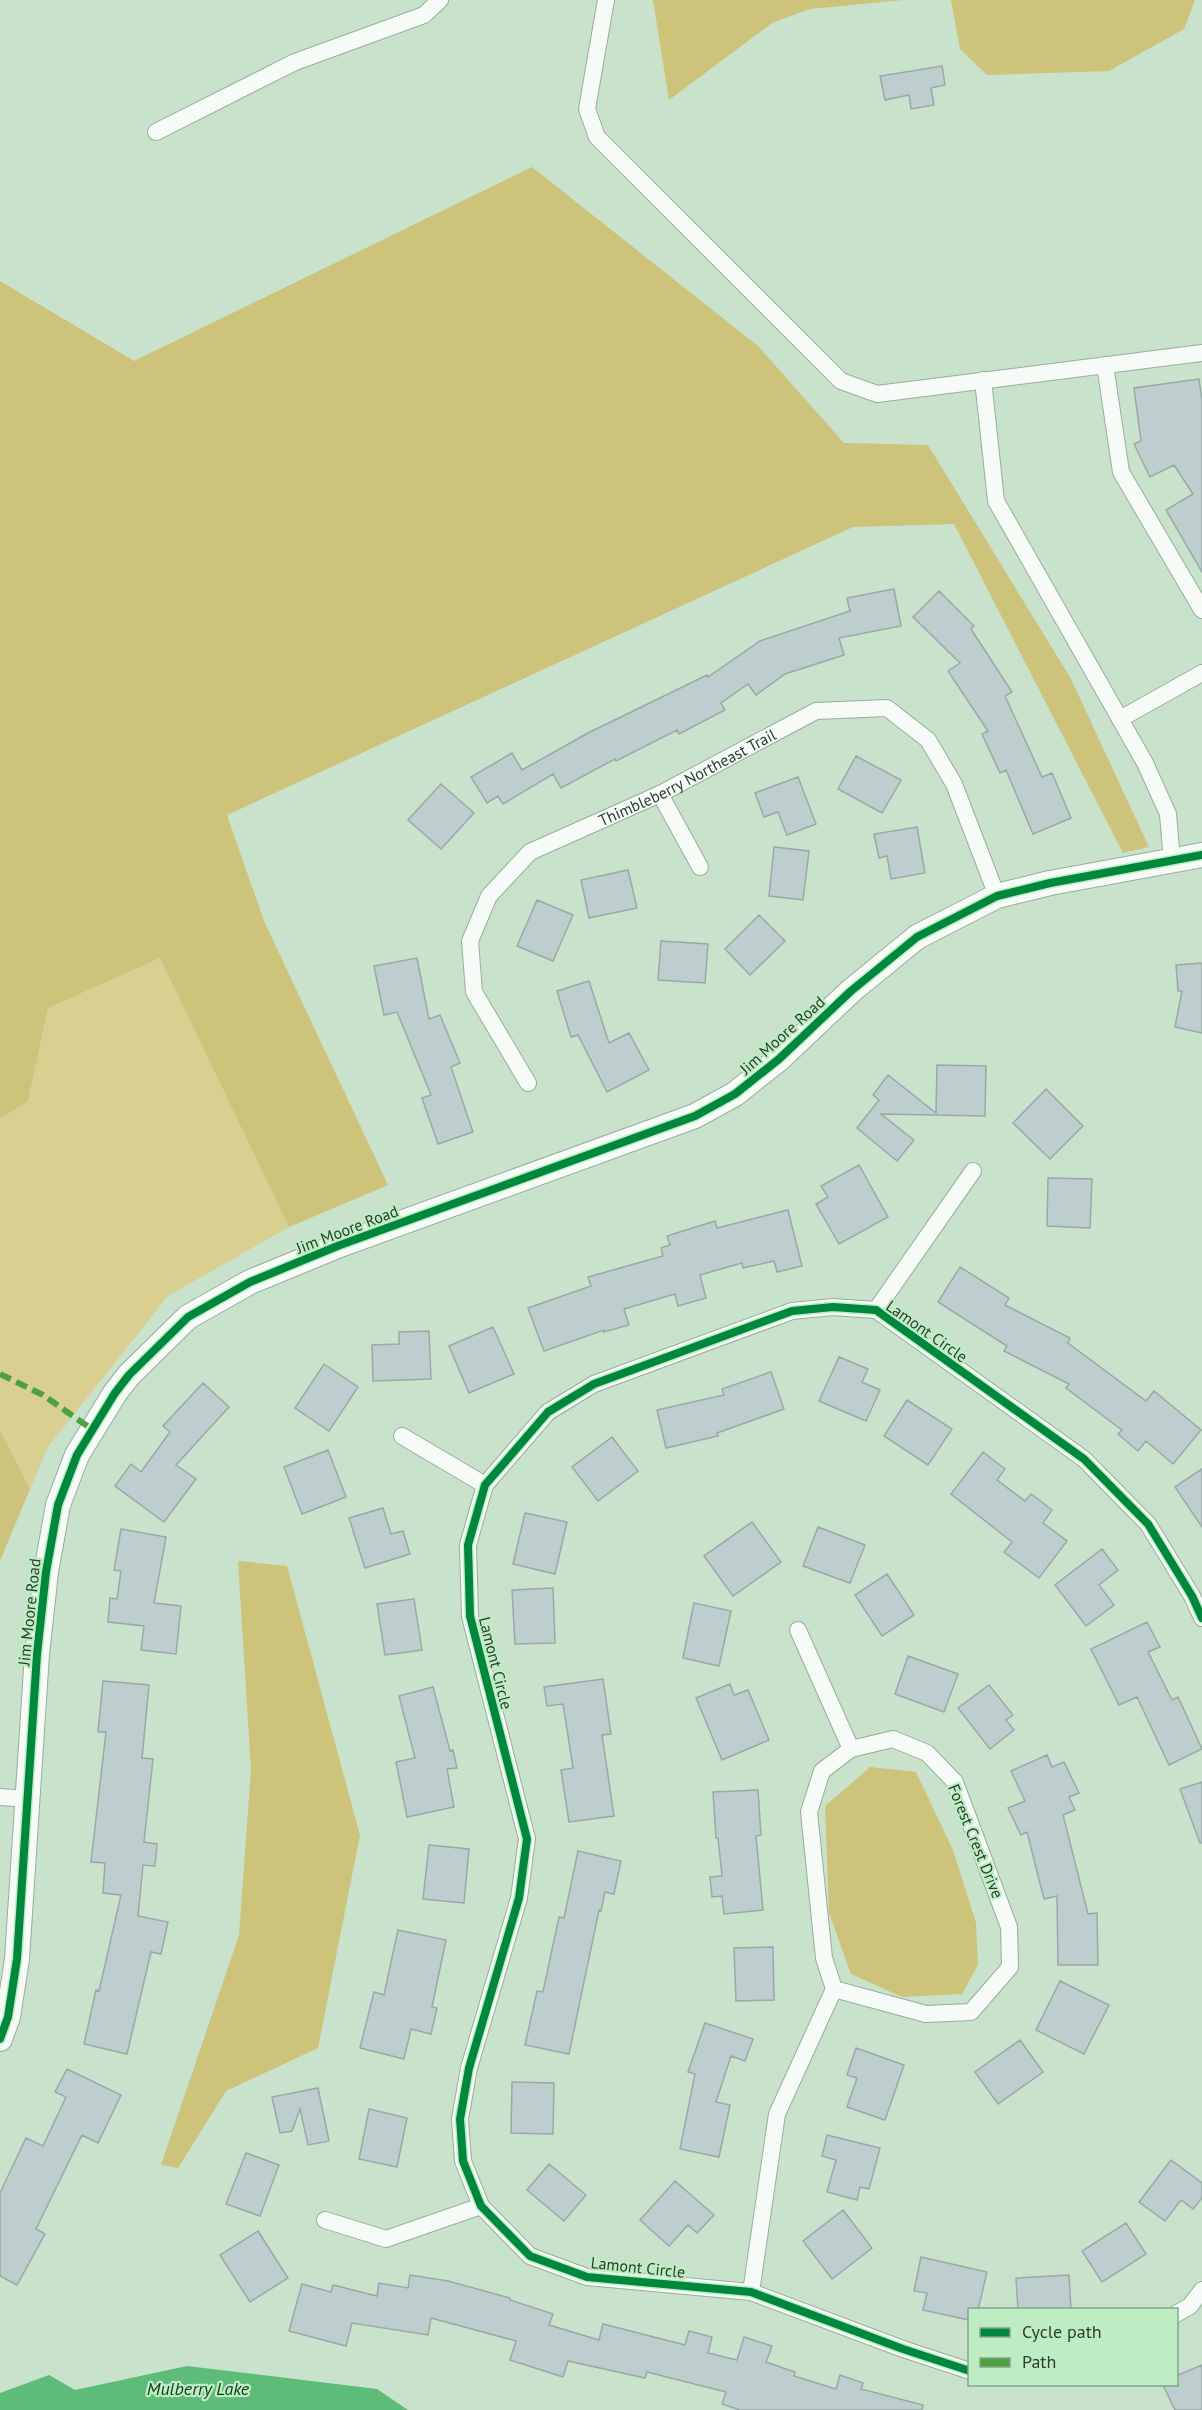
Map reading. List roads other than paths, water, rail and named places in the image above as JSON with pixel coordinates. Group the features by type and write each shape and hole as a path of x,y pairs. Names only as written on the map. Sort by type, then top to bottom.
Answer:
{"street":[{"path":"156,132 294,62 424,15 440,0"},
{"path":"606,0 587,110 597,137 841,381 877,394 1202,353"},
{"path":"1105,365 1121,472 1202,610"},
{"path":"983,380 996,501 1145,763 1168,814 1172,861"},
{"path":"1120,719 1202,673"},
{"name":"Thimbleberry Northeast Trail","path":"528,1083 474,992 470,941 489,896 530,852 660,794 816,711 887,708 928,740 948,775 997,897"},
{"path":"660,794 700,867"},
{"name":"Jim Moore Road","path":"0,2039 8,2017 17,1959 37,1654 46,1572 58,1505 77,1455 115,1393 188,1317 250,1282 340,1245 695,1116 735,1094 778,1059 851,991 917,937 997,897 1050,883 1202,855"},
{"path":"876,1310 973,1171"},
{"name":"Lamont Circle","path":"968,2371 751,2292 587,2277 530,2256 481,2206 463,2161 460,2119 469,2068 519,1898 527,1839 470,1616 468,1545 485,1485 548,1412 594,1384 792,1311 833,1307 876,1310 1084,1458 1148,1524 1192,1596 1202,1618"},
{"path":"402,1436 485,1485"},
{"path":"798,1630 851,1749"},
{"name":"Forest Crest Drive","path":"894,1739 927,1753 956,1782 1009,1927 1011,1967 971,2012 926,2014 834,1989 824,1958 809,1812 822,1772 851,1749 894,1739"},
{"path":"0,1797 28,1799"},
{"path":"751,2292 777,2114 834,1989"},
{"path":"325,2220 386,2239 481,2206"},
{"path":"1178,2313 1190,2306 1202,2290"}],"water":[{"name":"Mulberry Lake","path":"187,2366 377,2389 408,2410 0,2410 0,2393 49,2375 75,2390"}]}
